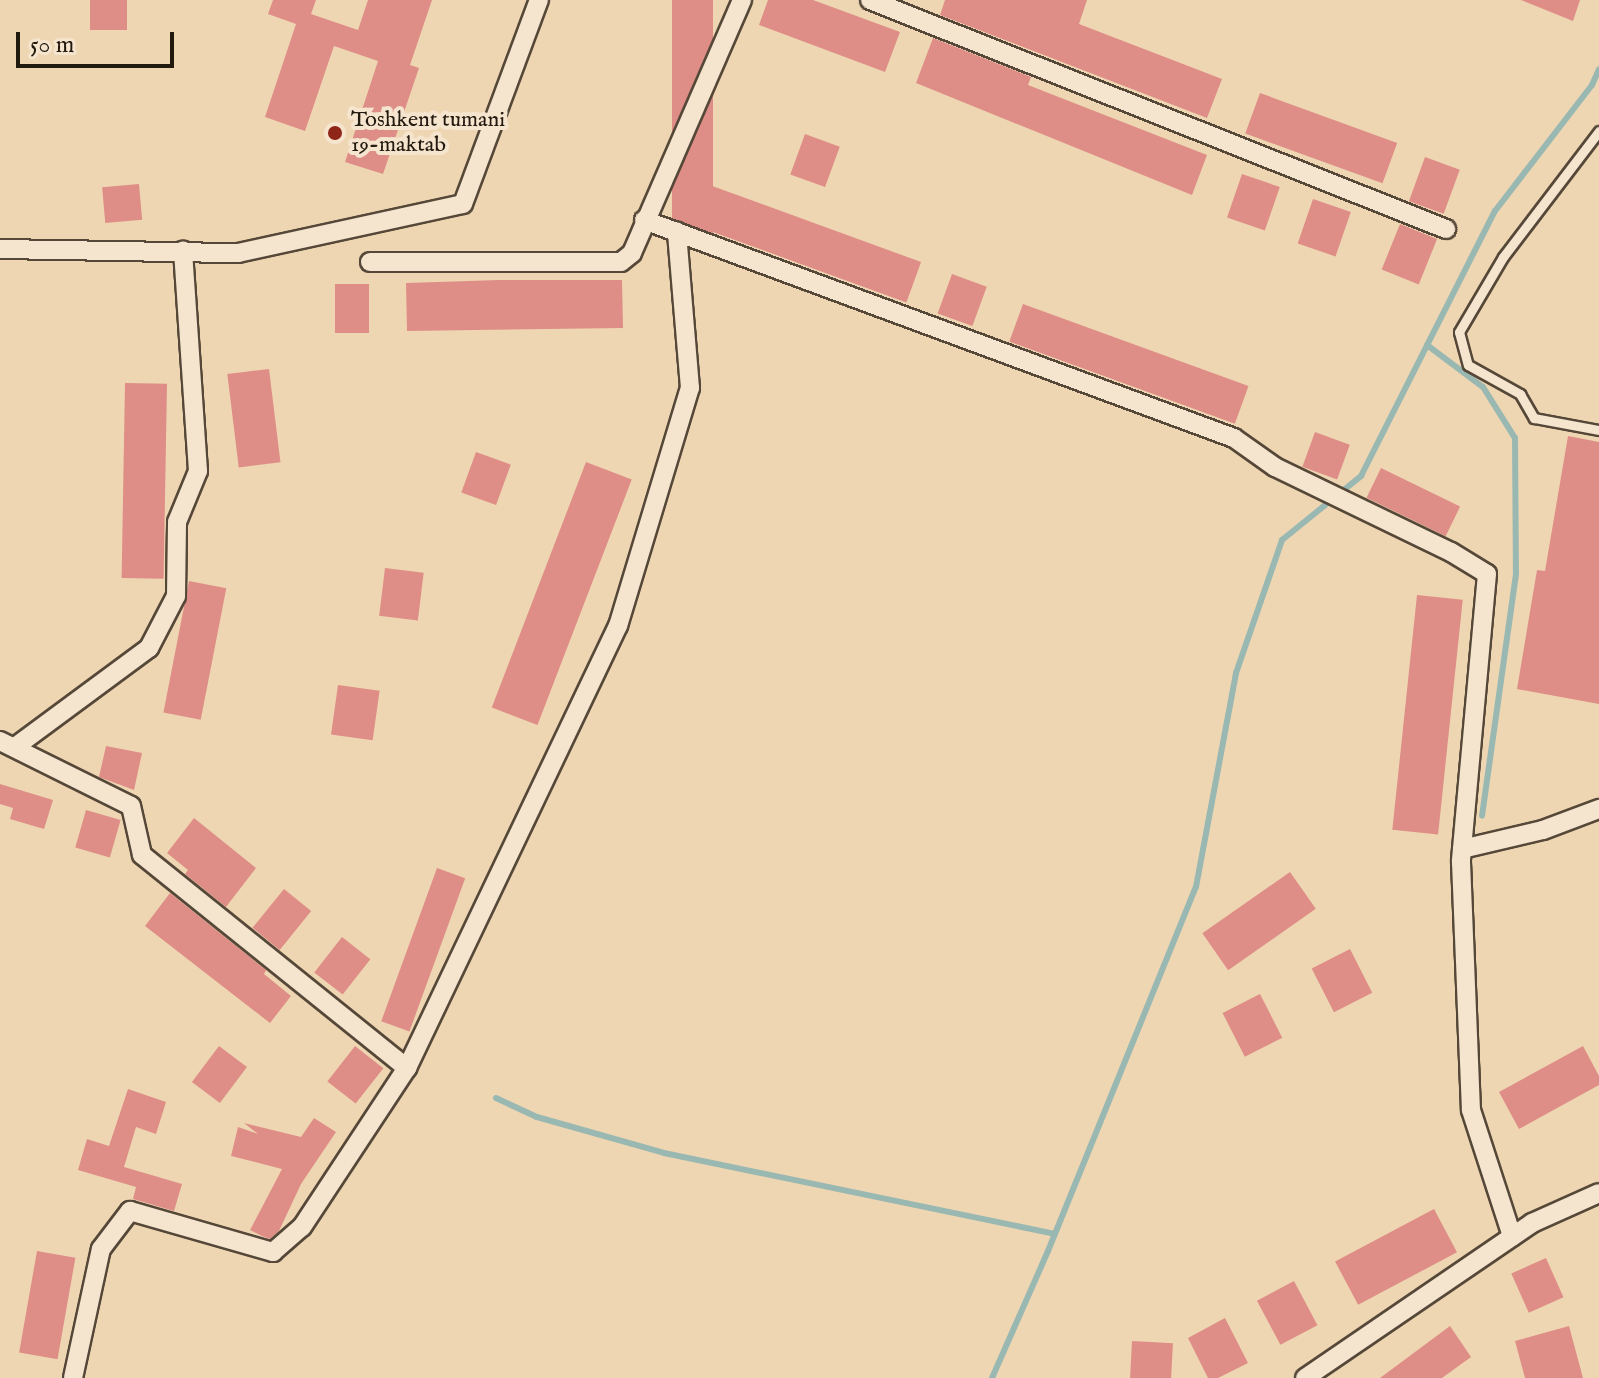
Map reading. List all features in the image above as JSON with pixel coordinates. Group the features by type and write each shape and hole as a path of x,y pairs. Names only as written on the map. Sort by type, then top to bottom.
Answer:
{"street":[{"path":"0,249 238,253 463,204 539,0"},
{"path":"370,262 621,262 632,253 742,0"},
{"path":"870,0 1446,229"},
{"path":"644,220 1234,438 1275,467 1451,552 1487,574 1462,849 1471,1110 1512,1236"},
{"path":"73,1378 101,1249 130,1211 273,1252 302,1227 407,1068 618,626 690,388 677,232"},
{"path":"183,251 198,471 177,522 176,596 149,648 7,744 131,806 142,855 407,1068"},
{"path":"1462,849 1543,830 1599,809"},
{"path":"1305,1378 1532,1223 1599,1193"}],"lane":[{"path":"1599,131 1503,257 1459,332 1468,365 1520,394 1534,418 1599,430"}],"building":[{"path":"90,0 127,0 127,30 90,30"},
{"path":"273,0 316,0 311,14 358,30 368,0 432,0 410,65 419,68 383,174 345,162 378,61 334,46 305,131 265,117 296,24 268,14"},
{"path":"672,0 713,0 713,234 672,234"},
{"path":"768,0 813,0 900,32 885,72 759,25"},
{"path":"945,0 1087,0 1079,24 1222,79 1207,118 940,15"},
{"path":"1521,0 1580,0 1573,21"},
{"path":"933,38 1031,77 1028,85 1207,155 1192,195 916,83"},
{"path":"1260,93 1397,143 1382,183 1245,133"},
{"path":"805,134 840,147 825,187 790,174"},
{"path":"1425,157 1460,170 1444,214 1409,201"},
{"path":"1242,174 1280,187 1265,231 1227,217"},
{"path":"704,183 921,262 906,302 689,223"},
{"path":"139,184 142,220 105,223 102,187"},
{"path":"1313,199 1351,212 1336,256 1298,243"},
{"path":"1400,224 1437,239 1419,284 1382,269"},
{"path":"952,274 987,287 972,326 938,313"},
{"path":"622,280 623,328 407,331 406,283"},
{"path":"335,284 369,284 369,333 335,333"},
{"path":"1023,304 1249,386 1235,424 1009,342"},
{"path":"269,369 280,462 239,467 227,374"},
{"path":"125,383 167,384 164,579 122,578"},
{"path":"1315,432 1350,445 1337,479 1302,467"},
{"path":"1568,436 1599,442 1599,704 1517,689 1537,570 1545,571"},
{"path":"476,452 511,465 496,505 461,492"},
{"path":"586,462 632,480 537,725 492,708"},
{"path":"1381,468 1460,507 1446,536 1367,498"},
{"path":"385,568 424,573 418,620 379,616"},
{"path":"189,581 226,588 201,720 163,713"},
{"path":"1417,595 1463,600 1438,835 1392,830"},
{"path":"338,685 380,691 373,740 331,735"},
{"path":"106,746 142,753 134,790 99,777"},
{"path":"0,784 53,800 44,829 10,819 13,808 0,804"},
{"path":"86,810 121,820 110,857 75,847"},
{"path":"194,818 256,868 226,907 185,874 188,870 167,853"},
{"path":"437,868 465,878 409,1031 381,1021"},
{"path":"1290,872 1316,909 1228,970 1202,933"},
{"path":"284,889 311,911 280,950 253,928"},
{"path":"170,893 266,970 264,974 291,996 270,1023 145,926"},
{"path":"342,937 370,959 343,995 314,972"},
{"path":"1350,949 1372,993 1334,1012 1312,969"},
{"path":"1260,994 1282,1038 1245,1057 1223,1013"},
{"path":"219,1046 247,1067 220,1103 192,1082"},
{"path":"355,1046 383,1068 356,1104 327,1081"},
{"path":"1583,1046 1599,1076 1599,1085 1519,1129 1499,1092"},
{"path":"128,1089 166,1102 156,1134 136,1127 124,1167 182,1184 174,1211 133,1199 136,1187 78,1170 87,1139 109,1146"},
{"path":"314,1118 336,1132 301,1184 279,1231 270,1239 250,1230 282,1169 231,1156 238,1127 258,1134 244,1123 301,1137"},
{"path":"1434,1209 1457,1252 1358,1305 1335,1262"},
{"path":"37,1251 75,1258 58,1359 19,1352"},
{"path":"1546,1258 1563,1297 1529,1313 1511,1273"},
{"path":"1294,1281 1317,1325 1280,1345 1257,1301"},
{"path":"1225,1318 1248,1363 1218,1378 1208,1378 1188,1338"},
{"path":"1450,1326 1471,1357 1442,1378 1380,1378"},
{"path":"1569,1326 1583,1378 1525,1378 1515,1341"},
{"path":"1132,1341 1173,1343 1171,1378 1130,1378"}],"waterway":[{"path":"992,1378 1048,1251 1196,887 1236,673 1282,540 1361,476 1495,211 1592,85 1599,69"},
{"path":"1427,345 1483,387 1515,438 1516,574 1482,816"},
{"path":"496,1098 537,1117 664,1153 1055,1234"}],"place":[{"name":"Toshkent tumani 19-maktab","path":"335,133"}]}
